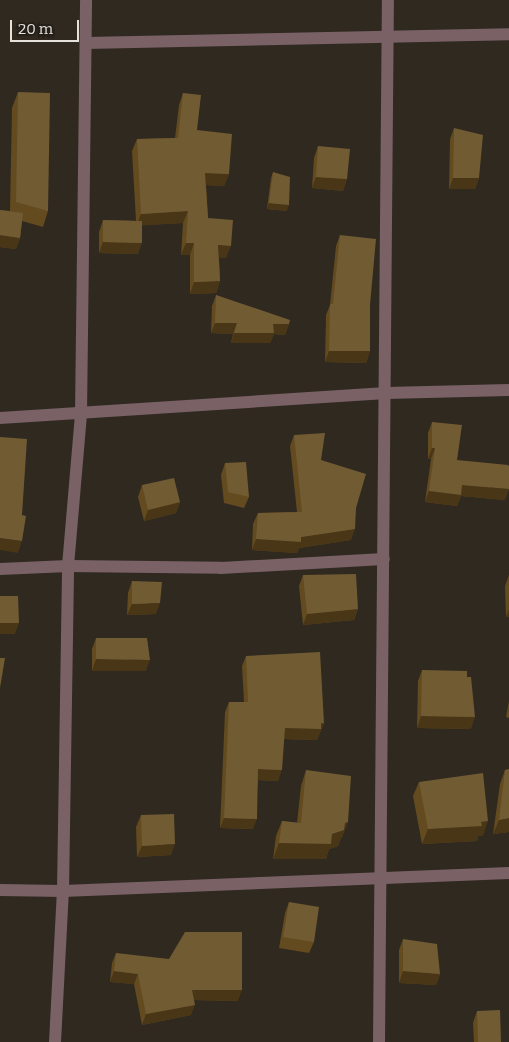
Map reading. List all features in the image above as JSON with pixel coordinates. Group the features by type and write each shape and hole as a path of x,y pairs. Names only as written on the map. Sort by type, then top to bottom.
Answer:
{"street":[{"path":"55,1042 63,891 68,566 81,415 86,0"},
{"path":"379,1042 388,0"},
{"path":"86,43 509,34"},
{"path":"0,418 81,415 386,392 509,390"},
{"path":"0,569 68,566 221,568 384,559"},
{"path":"0,890 63,891 509,873"}],"building":[{"path":"18,92 50,93 48,211 16,202"},
{"path":"183,93 201,95 197,130 232,134 229,174 205,173 208,218 233,220 231,246 218,245 220,281 194,282 194,243 186,243 188,211 141,214 137,139 178,138"},
{"path":"454,128 483,135 479,178 453,178"},
{"path":"318,146 350,149 347,179 316,177"},
{"path":"273,172 290,177 289,205 269,203"},
{"path":"0,210 23,213 20,238 0,235"},
{"path":"103,220 142,221 142,243 103,242"},
{"path":"340,235 376,239 370,305 370,351 329,351 330,304 333,304"},
{"path":"216,295 290,320 289,324 273,324 274,333 234,333 237,323 215,323"},
{"path":"432,422 462,425 457,460 508,465 509,489 462,485 461,495 429,491 435,448 432,448"},
{"path":"325,433 321,460 366,474 356,508 355,529 301,537 301,542 256,539 258,513 302,512 294,435"},
{"path":"0,437 27,439 22,515 26,516 22,541 0,538"},
{"path":"246,462 249,497 228,492 225,463"},
{"path":"174,478 180,502 148,510 142,485"},
{"path":"356,574 358,609 307,614 303,575"},
{"path":"132,581 162,582 160,603 132,604"},
{"path":"0,596 18,596 19,623 0,623"},
{"path":"96,638 147,638 150,660 96,659"},
{"path":"320,652 324,723 321,723 321,729 285,728 282,770 258,769 257,819 224,818 229,702 248,702 246,656"},
{"path":"0,658 5,658 0,688"},
{"path":"422,670 467,671 467,677 471,677 475,717 421,716"},
{"path":"509,769 509,818 499,820 505,770"},
{"path":"306,770 351,776 348,822 345,823 344,830 332,834 331,844 279,843 282,821 301,823"},
{"path":"483,773 488,821 481,822 482,826 428,829 419,782"},
{"path":"174,814 175,844 142,846 141,815"},
{"path":"289,902 319,907 314,942 283,937"},
{"path":"185,932 242,932 242,990 192,990 195,1005 146,1014 138,974 114,971 116,953 169,959"},
{"path":"403,939 437,944 440,974 403,971"},
{"path":"500,1010 501,1042 478,1042 477,1011"}]}
